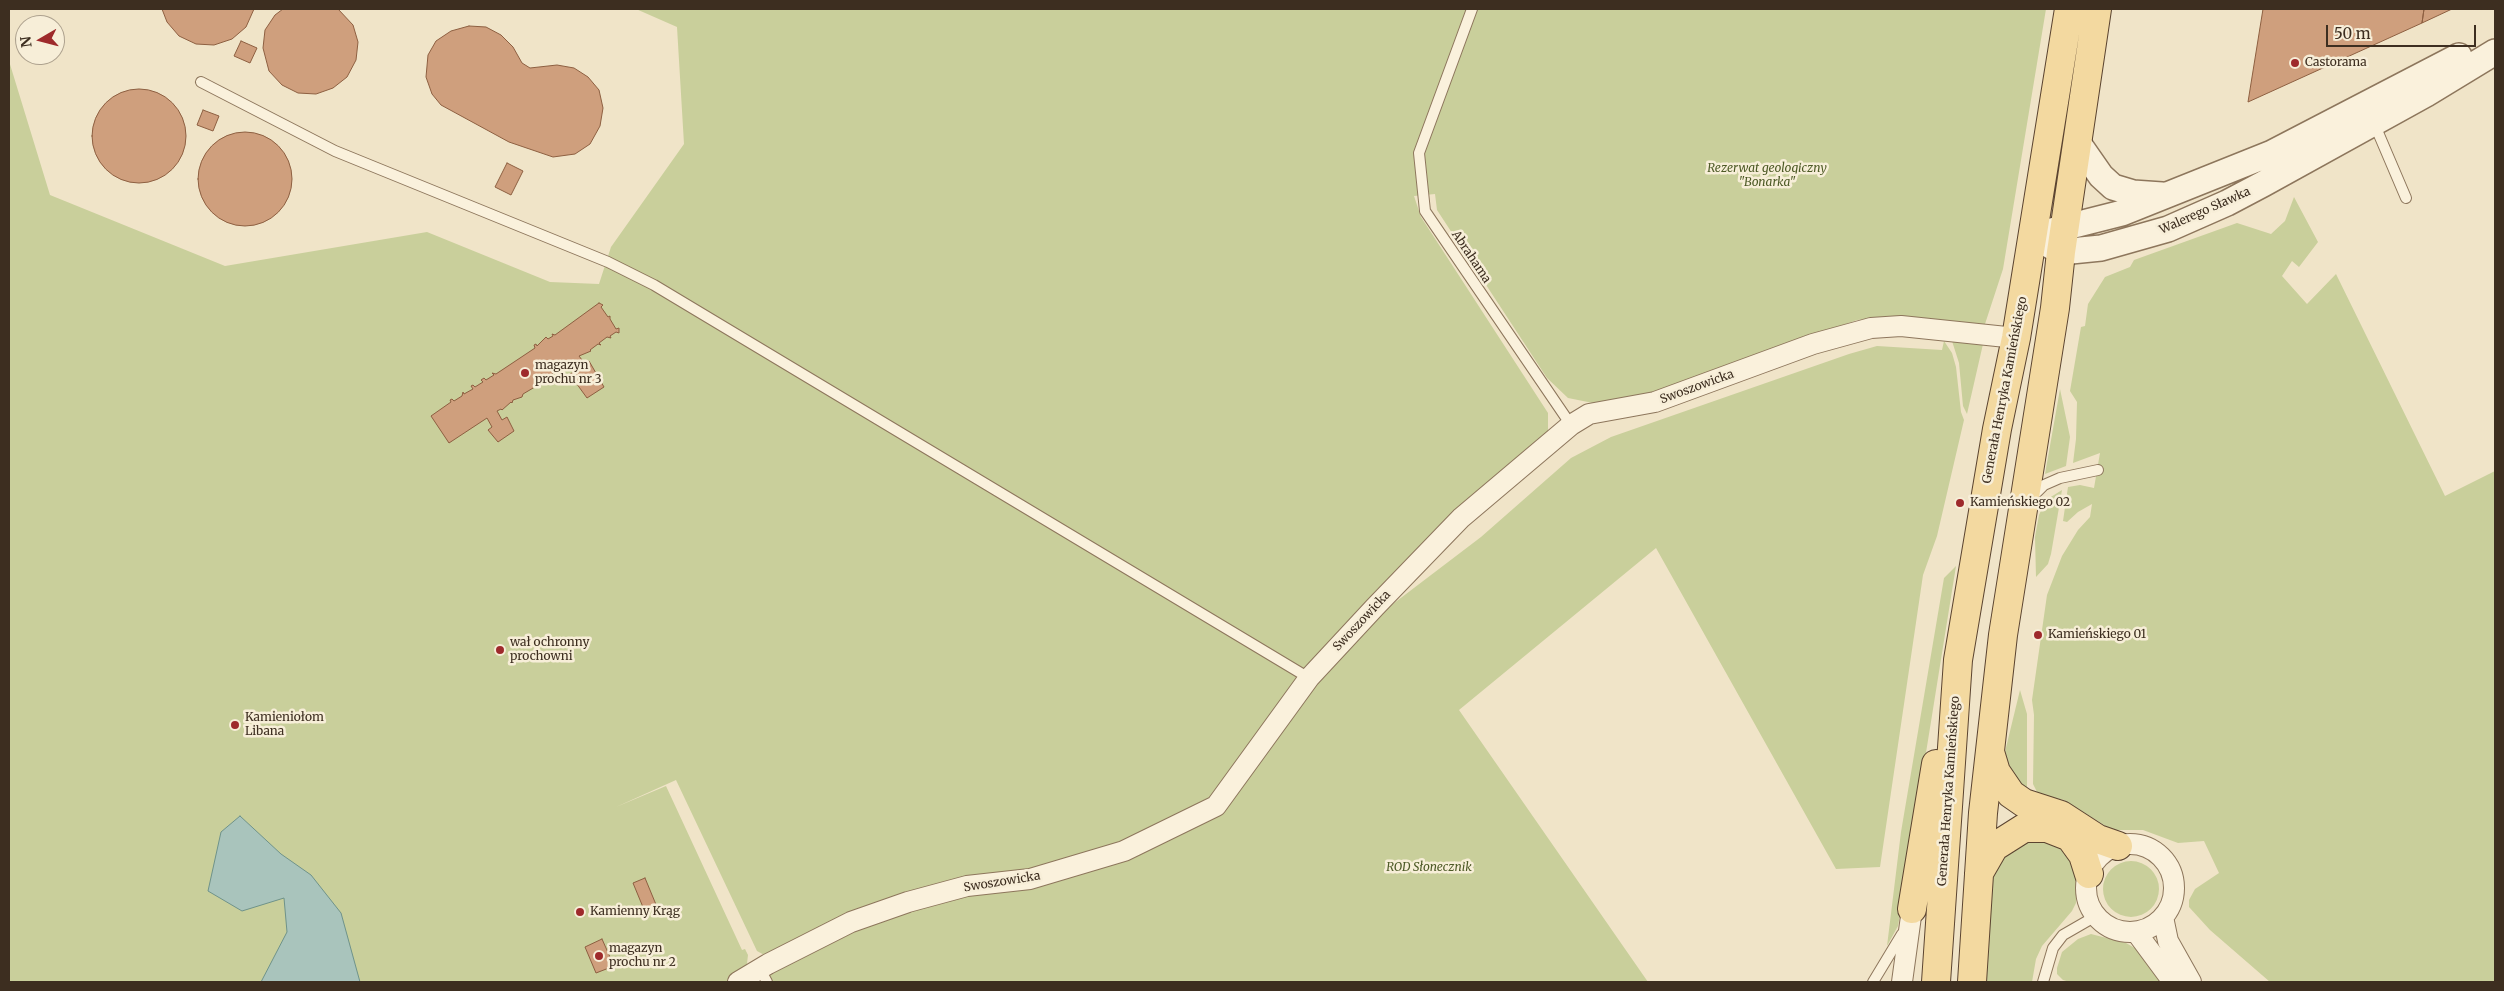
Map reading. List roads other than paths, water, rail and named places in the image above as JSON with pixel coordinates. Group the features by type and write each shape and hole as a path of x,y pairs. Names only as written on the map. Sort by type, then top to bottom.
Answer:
{"main road":[{"name":"Generała Henryka Kamieńskiego","path":"1936,982 1958,660 1995,438 2016,338 2069,9"},
{"path":"1972,982 1978,874 1989,748 2003,635 2054,315 2097,9"},
{"path":"1912,909 1928,804 1958,660"},
{"path":"1989,748 1996,772 2011,794 2024,803 2061,815 2098,839 2118,846"},
{"path":"1978,874 1994,847 2024,828 2047,828 2070,837 2083,854 2089,874"}],"street":[{"name":"Walerego Sławka","path":"2063,241 2082,251 2168,229 2198,217 2263,184 2370,113 2495,36"},
{"name":"Walerego Sławka","path":"2063,241 2122,213 2370,113 2468,69 2495,52"},
{"name":"Walerego Sławka","path":"2078,143 2101,176 2113,187 2147,195 2172,193"},
{"path":"2032,235 2063,241"},
{"name":"Swoszowicka","path":"738,982 763,975 851,922 908,902 967,886 1030,879 1124,851 1216,806 1309,678 1461,518 1570,426 1590,414 1655,402 1813,344 1871,328 1901,326 2016,338"},
{"path":"2131,844 2143,846 2154,852 2164,860 2174,882 2172,904 2164,918 2151,927 2136,932 2121,932 2107,926 2096,916 2089,903 2086,888 2089,874 2096,861 2106,852 2118,846 2131,844"},
{"path":"1902,982 1912,909"},
{"path":"2164,918 2168,941 2191,982"},
{"path":"2136,932 2173,982"}],"lane":[{"name":"Abrahama","path":"1472,9 1419,153 1425,211 1570,426"},
{"path":"2468,69 2495,58"},
{"path":"201,82 334,150 608,262 654,285 1309,678"},
{"path":"2370,113 2406,198"},
{"path":"2023,506 2044,485 2060,478 2098,470"},
{"path":"1873,982 1900,939 1912,909"},
{"path":"2043,982 2053,948 2063,936 2096,916"}],"water":[{"path":"240,816 281,854 311,875 341,913 360,982 261,982 287,932 284,898 242,911 208,891 221,832"}],"place":[{"name":"Castorama","path":"2295,63"},
{"name":"magazyn prochu nr 3","path":"525,373"},
{"name":"Kamieńskiego 02","path":"1960,503"},
{"name":"Kamieńskiego 01","path":"2038,635"},
{"name":"wał ochronny prochowni","path":"500,650"},
{"name":"Kamieniołom Libana","path":"235,725"},
{"name":"Kamienny Krąg","path":"580,912"},
{"name":"magazyn prochu nr 2","path":"599,956"}],"park label":[{"name":"Rezerwat geologiczny \"Bonarka\"","path":"1767,176"},
{"name":"ROD Słonecznik","path":"1429,868"}]}
